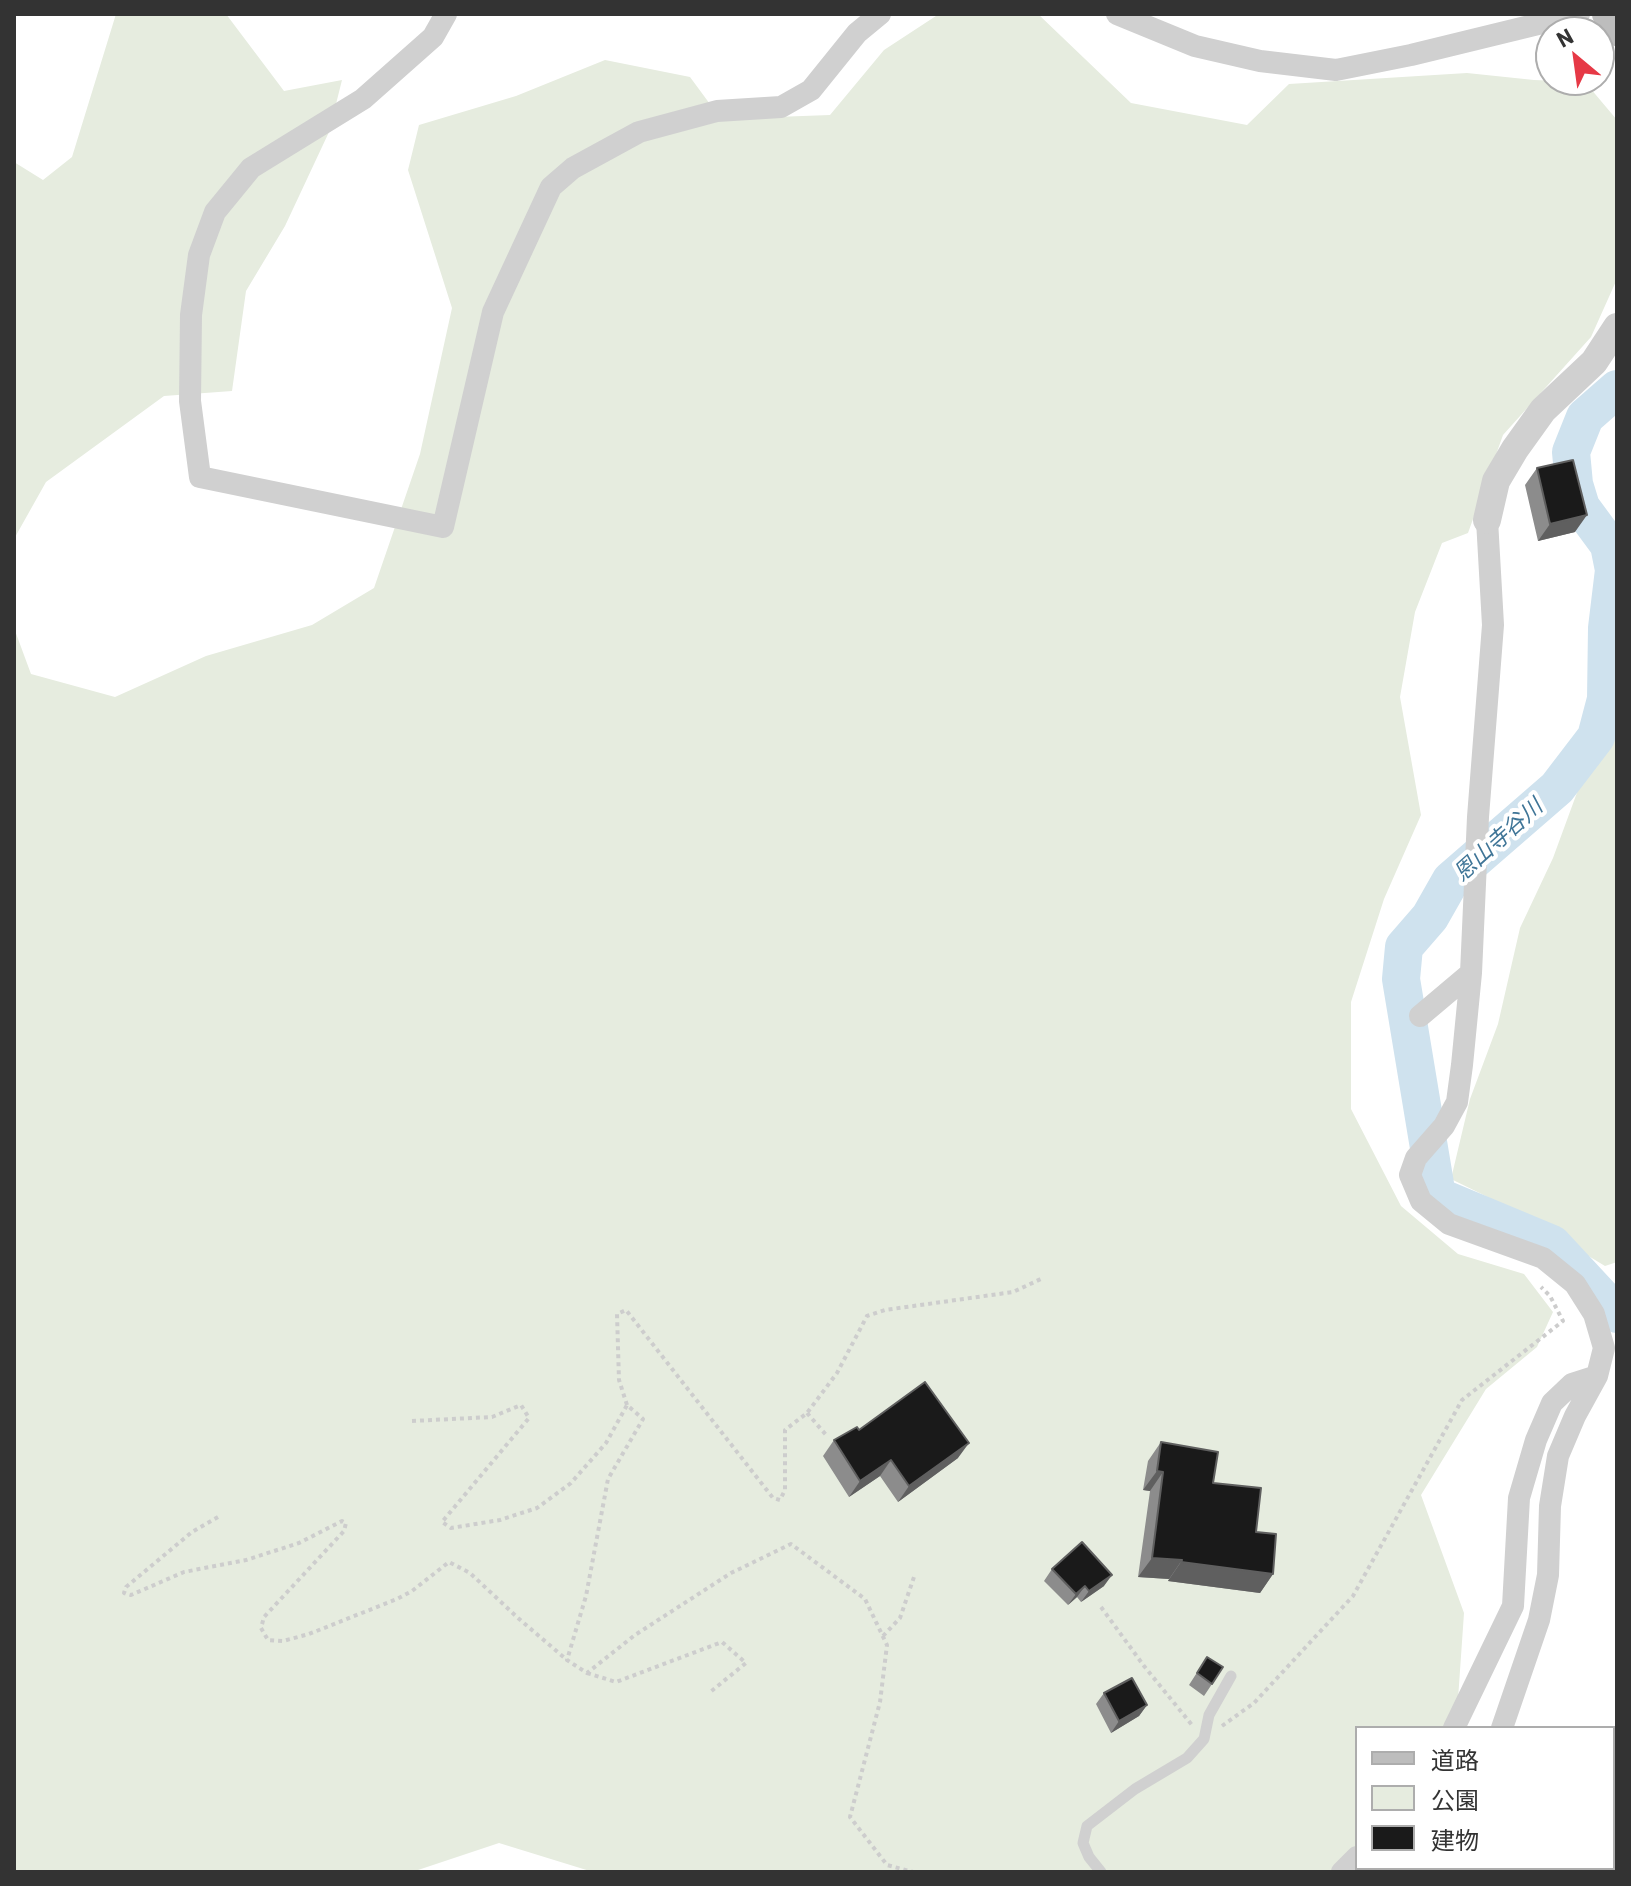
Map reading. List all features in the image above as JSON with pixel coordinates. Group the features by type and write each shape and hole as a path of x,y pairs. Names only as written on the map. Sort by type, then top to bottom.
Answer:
{"main road":[{"path":"1608,14 1617,30"}],"street":[{"path":"446,14 433,37 363,99 251,168 215,212 199,255 191,315 190,401 200,477 443,527 493,312 551,187 573,168 639,132 717,111 781,107 811,90 857,33 880,14"},
{"path":"1117,14 1195,46 1260,61 1336,70 1579,14"},
{"path":"1503,1726 1539,1620 1548,1575 1550,1506 1558,1456 1597,1376 1604,1348 1594,1314 1575,1284 1543,1258 1449,1224 1421,1201 1410,1175 1416,1158 1444,1126 1457,1102 1471,973 1478,817 1493,625 1487,520 1496,481 1543,410 1594,362 1617,327"},
{"path":"1420,1016 1471,973"},
{"path":"1455,1726 1513,1606 1519,1498 1536,1440 1552,1403 1572,1384 1597,1376"}],"lane":[{"path":"1101,1872 1083,1843 1087,1826 1135,1789 1187,1758 1204,1739 1209,1715 1231,1676"}],"path":[{"path":"567,1660 586,1596 608,1479 643,1419 627,1405 619,1380 617,1314 626,1310 773,1498 780,1500 785,1490 787,1466 785,1430 807,1413 837,1373 867,1316 885,1310 1013,1292 1043,1278"},
{"path":"1101,1607 1204,1739 1254,1703 1353,1596 1462,1400 1563,1321 1550,1296 1534,1279"},
{"path":"412,1421 492,1417 521,1405 529,1418 442,1522 451,1528 500,1520 537,1508 580,1473 606,1443 627,1405"},
{"path":"807,1413 827,1436"},
{"path":"218,1517 192,1532 126,1587 124,1593 131,1595 184,1572 246,1560 299,1543 342,1521 346,1523 344,1531 264,1617 261,1628 268,1640 283,1641 309,1634 397,1599 449,1562 470,1573 567,1660 587,1673 616,1682 722,1642 746,1663 709,1693"},
{"path":"587,1673 635,1635 731,1573 791,1544 865,1599 887,1645 880,1702 850,1817 887,1865 913,1872"},
{"path":"883,1636 900,1618 915,1574"}],"green space":[{"path":"116,14 226,14 284,91 342,80 329,132 285,226 246,291 232,391 164,396 46,482 14,539 14,162 43,180 72,157"},
{"path":"939,14 1038,14 1131,103 1247,125 1289,84 1467,73 1535,80 1535,96 1597,96 1617,120 1617,279 1591,337 1503,435 1468,533 1442,543 1415,612 1400,697 1421,815 1384,899 1351,1002 1351,1109 1401,1206 1458,1254 1524,1274 1553,1312 1537,1347 1486,1389 1421,1495 1464,1613 1456,1726 1355,1726 1355,1870 1408,1870 593,1872 499,1843 412,1872 14,1872 14,628 31,674 115,697 206,656 312,625 374,588 420,454 452,308 408,170 419,125 516,96 605,60 690,77 721,119 830,115 884,50"},
{"path":"1617,723 1617,1262 1605,1266 1506,1206 1451,1179 1470,1099 1498,1024 1520,928 1553,858 1582,779"}],"building":[{"path":"1573,460 1587,515 1550,524 1537,468"},
{"path":"925,1382 969,1443 909,1486 891,1460 860,1481 834,1440 857,1427 859,1430"},
{"path":"1161,1442 1218,1452 1213,1483 1261,1488 1256,1532 1276,1534 1273,1574 1152,1558 1163,1472 1157,1471"},
{"path":"1082,1542 1112,1575 1089,1591 1085,1586 1076,1594 1052,1569"},
{"path":"1207,1657 1223,1667 1212,1684 1197,1673"},
{"path":"1132,1678 1147,1705 1119,1721 1104,1693"}],"waterway":[{"name":"恩山寺谷川","path":"1617,389 1585,417 1571,452 1574,484 1581,507 1609,545 1614,570 1607,628 1606,699 1596,737 1557,788 1451,880 1430,917 1404,947 1401,979 1437,1196 1552,1244 1617,1314"}]}
